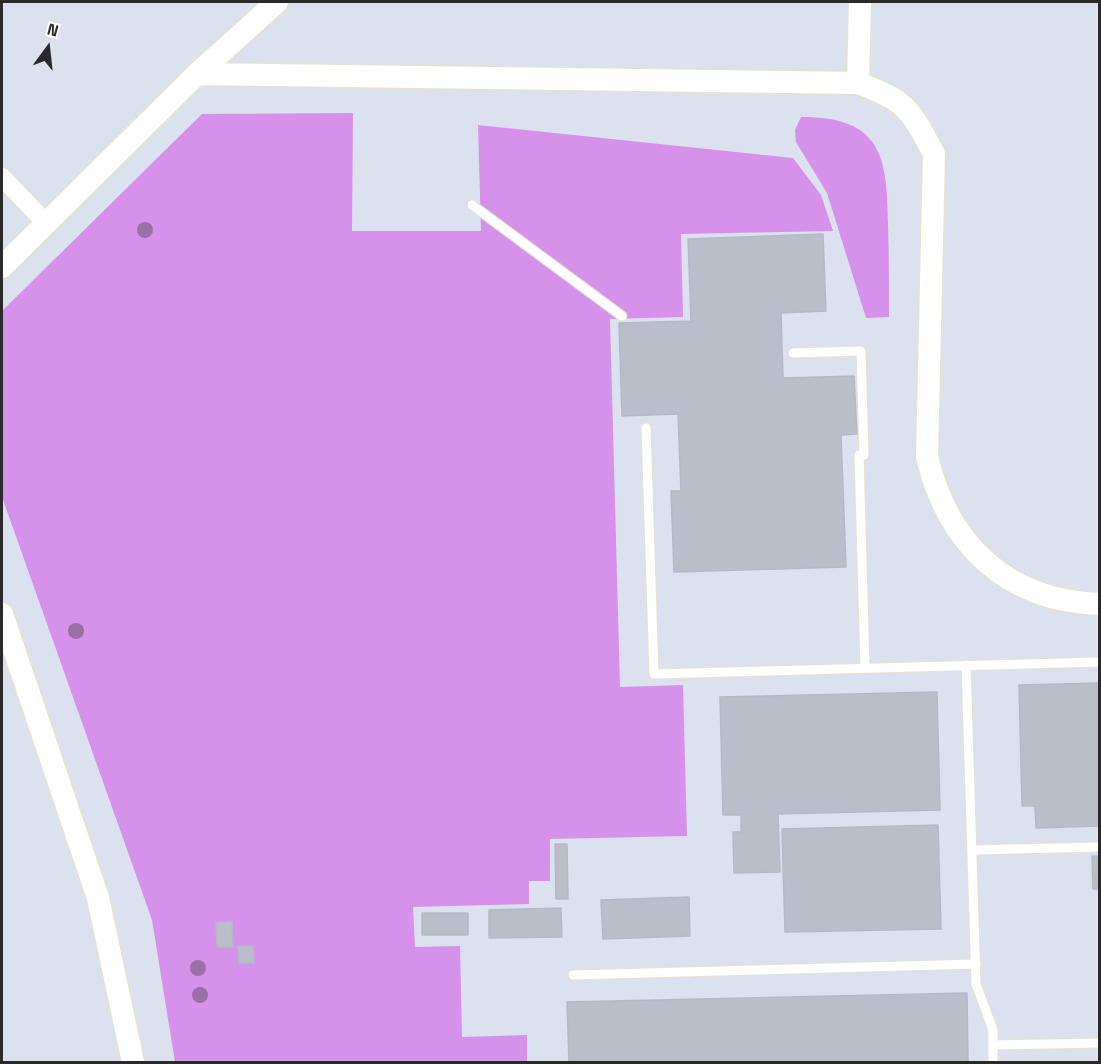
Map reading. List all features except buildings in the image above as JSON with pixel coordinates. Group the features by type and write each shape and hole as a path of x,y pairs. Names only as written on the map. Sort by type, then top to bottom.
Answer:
{"street":[{"path":"2,267 197,74 277,2"},
{"path":"858,83 860,2"},
{"path":"197,74 858,83 890,95 914,115 934,154 927,457 935,489 950,520 970,547 995,570 1024,588 1057,599 1100,604"},
{"path":"2,177 45,222"},
{"path":"2,614 8,651 98,898 133,1062"}],"lane":[{"path":"472,205 622,316"},
{"path":"793,353 861,351 864,455 859,455 865,668"},
{"path":"646,428 654,674 1100,662"},
{"path":"966,665 976,984 993,1030 993,1062"},
{"path":"972,850 1100,847"},
{"path":"573,975 976,964"},
{"path":"993,1045 1100,1043"}],"shaded area":[{"path":"353,113 352,231 481,231 478,125 793,158 821,195 833,231 681,234 683,317 610,319 620,687 683,685 687,836 550,839 550,881 529,881 529,904 413,907 415,947 460,946 462,1037 527,1035 527,1062 175,1062 152,920 2,497 2,311 202,114"},
{"path":"801,117 828,119 849,124 864,133 874,145 881,161 887,201 889,317 866,318 827,193 796,142 795,130"}]}
